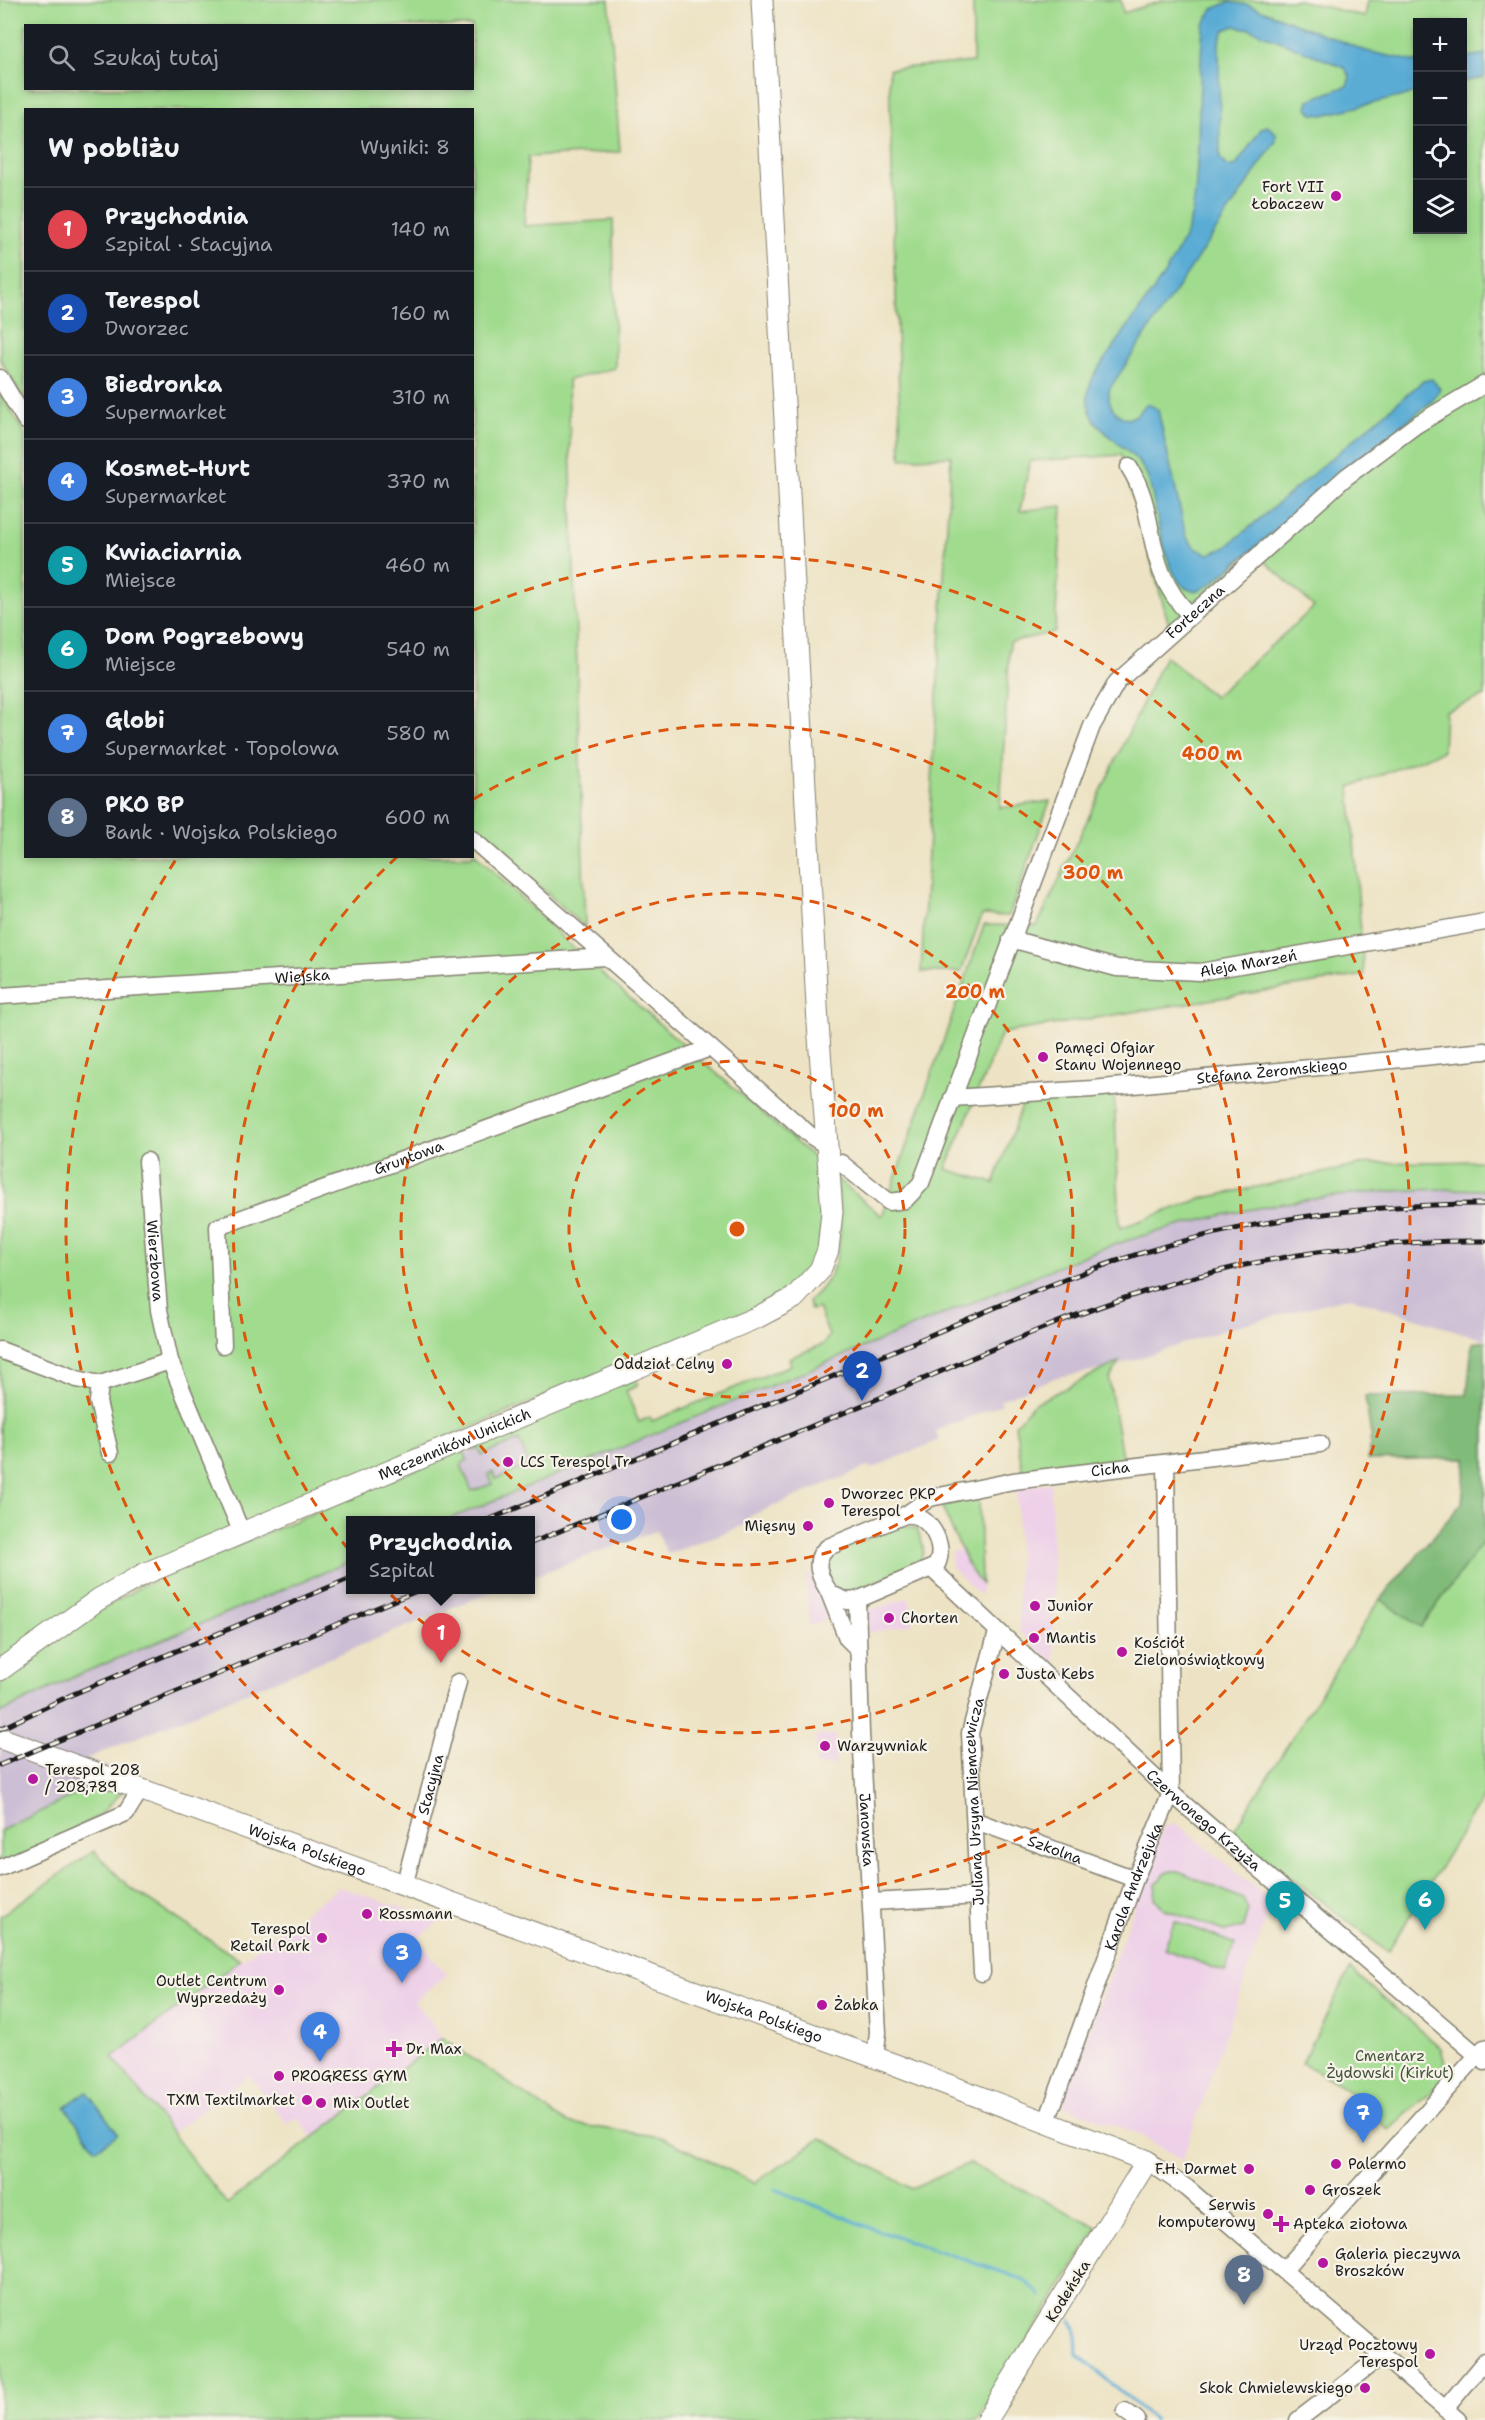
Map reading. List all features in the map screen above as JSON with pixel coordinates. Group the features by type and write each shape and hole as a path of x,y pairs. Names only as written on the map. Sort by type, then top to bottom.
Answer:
{"main road":[{"name":"Męczenników Unickich","path":"0,1670 117,1588 241,1532 784,1305 813,1279 828,1250 832,1212 826,1141 762,0"},
{"name":"Wojska Polskiego","path":"0,1737 1047,2121 1147,2161"},
{"name":"Kodeńska","path":"987,2420 1147,2161"}],"street":[{"path":"0,378 24,417"},
{"name":"Forteczna","path":"828,1167 841,1163 889,1202 905,1200 921,1184 1092,726 1117,682 1346,477 1416,424 1485,384"},
{"path":"1130,467 1138,480 1154,553 1167,587 1190,615"},
{"path":"474,841 810,1136 819,1141 826,1141"},
{"name":"Aleja Marzeń","path":"1013,933 1117,968 1200,972 1485,922"},
{"name":"Wiejska","path":"0,996 606,957"},
{"name":"Gruntowa","path":"223,1345 218,1227 710,1048"},
{"name":"Stefana Żeromskiego","path":"952,1098 1092,1089 1485,1051"},
{"name":"Wierzbowa","path":"147,1161 159,1310 170,1360 241,1532"},
{"path":"0,1350 77,1379 100,1384 170,1360"},
{"path":"100,1384 98,1402 110,1453"},
{"name":"Cicha","path":"857,1648 847,1638 818,1565 819,1556 824,1549 905,1515 930,1498 1013,1481 1320,1444"},
{"name":"Karola Andrzejuka","path":"1047,2121 1135,1879 1171,1793 1166,1463"},
{"path":"827,1589 841,1599 857,1600 932,1569 940,1554 931,1528 919,1516 905,1515"},
{"name":"Czerwonego Krzyża","path":"932,1569 1171,1793 1482,2055"},
{"name":"Janowska","path":"857,1600 857,1648 878,2032 875,2058"},
{"name":"Juliana Ursyna Niemcewicza","path":"982,1973 970,1733 997,1632"},
{"name":"Stacyjna","path":"404,1886 458,1682"},
{"path":"0,1868 126,1813 141,1789"},
{"name":"Szkolna","path":"976,1821 1135,1879"},
{"path":"871,1902 979,1896"},
{"path":"1284,2270 1482,2055"},
{"name":"Wojska Polskiego","path":"1147,2161 1186,2188 1458,2420"},
{"path":"1298,2420 1383,2355"},
{"path":"1445,2409 1485,2361"}],"shaded area":[{"path":"1485,1161 1485,1340 1350,1297 1233,1327 1106,1369 1057,1377 1000,1400 1002,1404 936,1431 939,1440 871,1469 869,1466 750,1516 745,1525 668,1554 656,1531 535,1576 535,1516 417,1516 449,1460 526,1429 542,1467 791,1365 789,1358 824,1343 831,1333 1200,1199 1369,1163"},
{"path":"1051,1483 1054,1664 1019,1631 1017,1488"},
{"path":"346,1549 346,1594 485,1594 85,1759 121,1772 0,1831 0,1703"},
{"path":"960,1549 969,1568 981,1584 981,1596 951,1567 952,1552"},
{"path":"813,1574 830,1617 809,1626 806,1576"},
{"path":"909,1598 913,1624 868,1633 867,1611"},
{"path":"835,1735 836,1765 816,1766 816,1736"},
{"path":"1176,1823 1272,1902 1182,2160 1140,2135 1062,2105 1164,1826"},
{"path":"339,1887 440,1920 418,1938 447,1976 414,2001 442,2038 313,2138 297,2117 287,2124 249,2075 172,2133 113,2057"}],"green space":[{"path":"0,0 609,0 620,152 528,157 524,226 613,220 615,368 568,380 585,927 474,828 474,108 24,108 24,399 0,359"},
{"path":"973,0 1121,0 1123,13 1165,0 1299,0 1365,17 1368,0 1485,0 1485,696 1445,711 1443,751 1350,787 1364,975 1002,1033 946,1169 994,1183 1025,1097 1114,1092 1120,1228 1200,1199 1369,1163 1485,1161 1485,1190 1436,1189 1387,1192 1289,1203 1192,1223 1098,1250 457,1516 346,1516 346,1563 78,1675 0,1713 0,1684 86,1619 141,1586 464,1449 467,1460 461,1465 472,1491 492,1484 489,1474 493,1472 496,1479 529,1465 519,1440 482,1455 479,1448 473,1450 471,1446 637,1377 637,1386 626,1391 639,1422 650,1417 652,1421 791,1365 789,1358 824,1344 829,1335 818,1308 811,1310 808,1301 821,1289 836,1261 840,1229 837,1179 882,1216 984,925 1037,926 1165,656 1214,697 1314,607 1253,550 1169,625 1121,455 1030,461 1020,511 1062,506 1055,632 1010,642 1000,808 1050,801 1009,916 982,915 961,972 921,972 951,456 901,459 889,69 973,62"},
{"path":"0,393 24,432 24,858 474,858 474,853 586,960 821,1164 825,1197 818,1260 789,1294 267,1513 0,1660"},
{"path":"1485,1341 1485,1539 1421,1627 1380,1599 1462,1503 1466,1458 1368,1460 1371,1435 1365,1396 1467,1395 1472,1343"},
{"path":"1119,1362 1109,1380 1124,1468 1024,1480 1015,1425 1033,1404"},
{"path":"979,1494 981,1584 969,1568 942,1507"},
{"path":"902,1525 917,1529 921,1539 923,1552 916,1565 849,1593 838,1592 832,1586 824,1566 831,1553"},
{"path":"1485,1539 1485,1794 1388,1952 1232,1833 1380,1599 1421,1627"},
{"path":"101,1782 122,1792 99,1816 0,1868 0,1831"},
{"path":"94,1851 129,1887 240,1960 113,2057 227,2204 442,2038 567,2123 661,2137 755,2183 821,2138 912,2189 969,2163 1098,2227 978,2420 0,2420 0,1916"},
{"path":"1179,1871 1243,1899 1248,1910 1243,1927 1226,1932 1164,1909 1155,1898 1156,1884 1165,1873"},
{"path":"1175,1921 1235,1944 1225,1972 1164,1949"},
{"name":"Cmentarz Żydowski (Kirkut)","path":"1350,1969 1441,2048 1448,2076 1389,2130 1345,2087 1302,2063"}],"water":[{"path":"1229,2 1249,5 1366,51 1413,61 1413,94 1323,115 1313,114 1307,107 1309,100 1347,86 1350,77 1345,68 1250,29 1234,26 1224,30 1219,42 1220,158 1226,166 1235,167 1261,129 1267,126 1276,133 1276,141 1110,388 1109,393 1114,411 1127,419 1135,416 1148,403 1158,410 1186,536 1195,548 1208,554 1225,548 1423,381 1432,379 1440,389 1432,401 1214,581 1199,590 1187,589 1178,580 1164,546 1148,478 1142,466 1133,456 1094,419 1089,407 1088,393 1096,372 1161,278 1177,252 1188,227 1194,204 1196,180 1203,26 1212,9"},
{"path":"1485,54 1485,77 1467,81 1467,57"},
{"path":"87,2091 118,2134 96,2149 65,2107"}],"waterway":[{"path":"775,2189 873,2229 1025,2280 1041,2296"},
{"path":"1071,2320 1076,2329 1077,2354 1154,2420"}],"railway":[{"path":"498,1516 996,1307 1135,1255 1221,1232 1308,1216 1396,1207 1485,1204"},
{"path":"535,1541 1014,1340 1082,1313 1150,1290 1232,1268 1316,1252 1400,1243 1485,1241"},
{"path":"0,1729 71,1695 346,1580"},
{"path":"0,1765 409,1594"}],"place":[{"name":"Fort VII Łobaczew","path":"1336,196"},
{"name":"Pamęci Ofgiar Stanu Wojennego","path":"1043,1057"},
{"name":"Oddział Celny","path":"727,1364"},
{"name":"Terespol","path":"862,1401"},
{"name":"LCS Terespol Tr","path":"508,1462"},
{"name":"Dworzec PKP Terespol","path":"829,1503"},
{"name":"Mięsny","path":"808,1526"},
{"name":"Junior","path":"1035,1606"},
{"name":"Chorten","path":"889,1618"},
{"name":"Mantis","path":"1034,1638"},
{"name":"Kościół Zielonoświątkowy","path":"1122,1652"},
{"name":"Przychodnia","path":"441,1663"},
{"name":"Justa Kebs","path":"1004,1674"},
{"name":"Warzywniak","path":"825,1746"},
{"name":"Terespol 208 / 208,789","path":"33,1779"},
{"name":"Rossmann","path":"367,1914"},
{"name":"Dom Pogrzebowy","path":"1425,1930"},
{"name":"Kwiaciarnia","path":"1285,1931"},
{"name":"Terespol Retail Park","path":"322,1938"},
{"name":"Biedronka","path":"402,1983"},
{"name":"Outlet Centrum Wyprzedaży","path":"279,1990"},
{"name":"Żabka","path":"822,2005"},
{"name":"Dr. Max","path":"394,2049"},
{"name":"Kosmet-Hurt","path":"320,2062"},
{"name":"PROGRESS GYM","path":"279,2076"},
{"name":"TXM Textilmarket","path":"307,2100"},
{"name":"Mix Outlet","path":"321,2103"},
{"name":"Globi","path":"1363,2143"},
{"name":"Palermo","path":"1336,2164"},
{"name":"F.H. Darmet","path":"1249,2169"},
{"name":"Groszek","path":"1310,2190"},
{"name":"Serwis komputerowy","path":"1268,2214"},
{"name":"Apteka ziołowa","path":"1281,2224"},
{"name":"Galeria pieczywa Broszków","path":"1323,2263"},
{"name":"PKO BP","path":"1244,2305"},
{"name":"Urząd Pocztowy Terespol","path":"1430,2354"},
{"name":"Skok Chmielewskiego","path":"1365,2388"}]}
